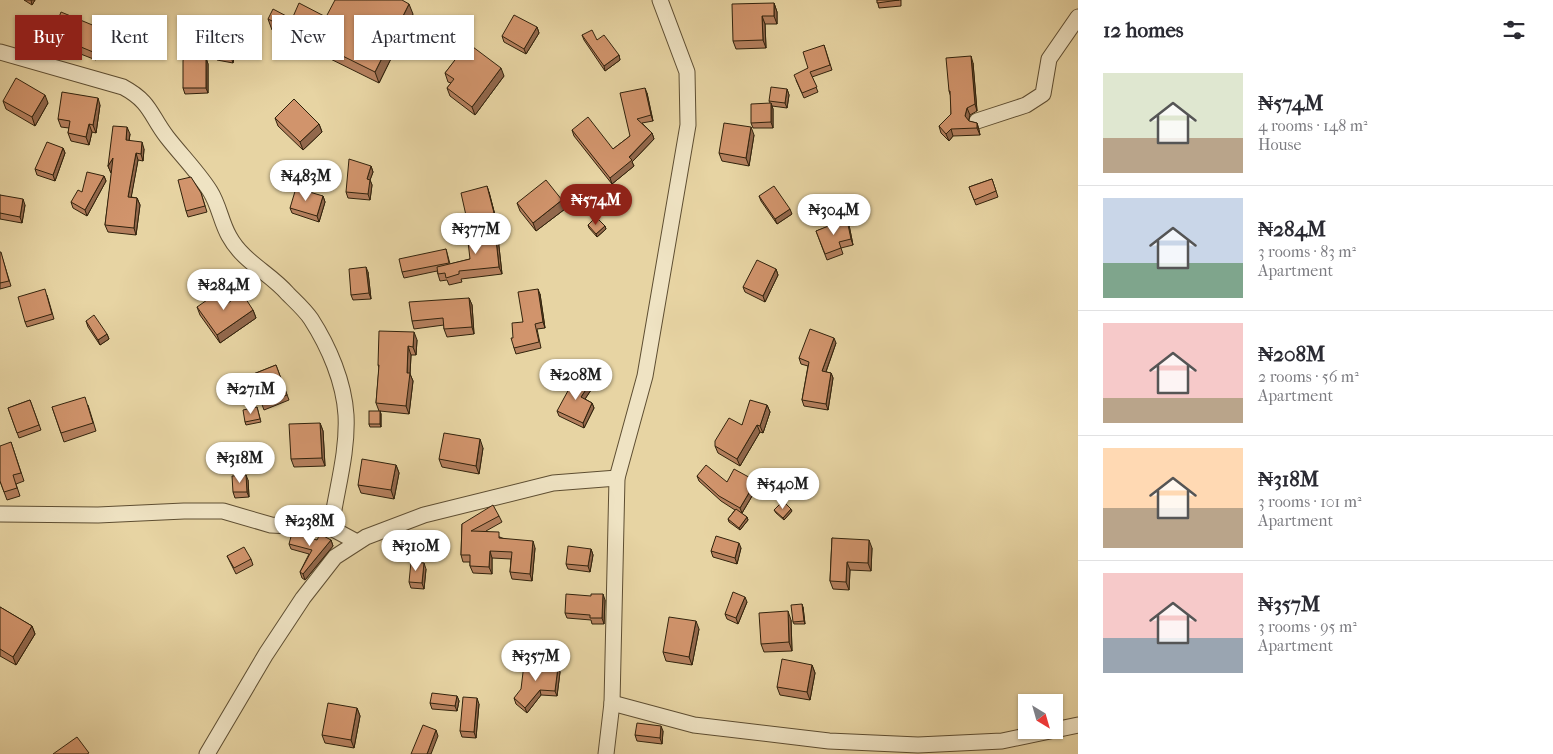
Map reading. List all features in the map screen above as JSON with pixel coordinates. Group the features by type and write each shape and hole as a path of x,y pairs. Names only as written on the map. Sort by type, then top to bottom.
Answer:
{"street":[{"path":"606,754 612,703 617,478 645,376 688,125 687,72 660,0"},
{"path":"977,121 1026,105 1043,94 1049,59 1078,17"},
{"path":"0,52 123,86 137,94 147,105 165,135 210,191 228,234 237,250 248,261 280,284 310,318 328,350 340,385 346,414 345,442 331,528"},
{"path":"207,754 266,654 303,598 335,557 357,542 402,522 424,515 553,483 617,478"},
{"path":"0,514 98,515 184,511 223,512 271,525 331,528 357,542"},
{"path":"612,703 694,725 830,741 918,745 1002,741 1078,725"}],"building":[{"path":"335,0 402,0 409,4 404,15 354,15 354,60 381,60 375,72 344,57 344,15 327,15"},
{"path":"877,0 899,0 877,3"},
{"path":"299,3 322,15 294,15"},
{"path":"774,3 774,16 762,16 763,40 733,41 732,4"},
{"path":"273,9 284,15 272,15 272,21 268,19"},
{"path":"514,15 537,27 524,49 502,36"},
{"path":"82,21 92,25 92,52 82,47"},
{"path":"592,30 597,40 604,35 619,55 604,66 582,35"},
{"path":"824,45 830,65 810,72 817,87 802,93 794,75 808,68 803,52"},
{"path":"474,48 501,68 472,107 447,88 454,79 445,73 455,60 474,60"},
{"path":"971,56 975,104 967,108 965,116 969,121 977,123 977,128 951,129 946,134 939,126 951,114 946,58"},
{"path":"206,60 206,88 183,88 183,61"},
{"path":"16,78 45,95 32,117 3,101"},
{"path":"771,87 787,89 785,103 769,101"},
{"path":"645,88 651,115 637,119 652,133 629,157 632,160 610,178 572,130 588,117 613,149 630,136 620,93"},
{"path":"62,92 98,98 93,125 89,124 86,137 68,133 70,121 58,119"},
{"path":"294,99 319,124 300,142 275,118"},
{"path":"771,103 771,122 751,123 751,104"},
{"path":"724,123 751,127 746,158 719,153"},
{"path":"113,126 127,127 126,140 142,142 141,154 136,153 128,197 137,198 134,228 105,225 113,158 108,166"},
{"path":"47,142 63,148 53,175 35,169"},
{"path":"349,159 371,166 367,179 370,180 368,194 346,192"},
{"path":"87,172 104,176 85,210 71,202 78,190 82,192"},
{"path":"191,177 201,193 205,206 186,211 178,180"},
{"path":"992,179 996,191 974,200 969,187"},
{"path":"546,180 562,200 533,223 517,203"},
{"path":"487,186 494,213 467,220 461,193"},
{"path":"774,186 790,209 775,219 759,196"},
{"path":"296,188 323,196 317,216 290,208"},
{"path":"581,188 590,197 582,205 573,196"},
{"path":"0,195 23,199 20,217 0,213"},
{"path":"596,217 605,226 596,234 588,225"},
{"path":"847,220 851,239 839,242 841,248 825,254 816,231 836,222"},
{"path":"495,230 499,267 459,271 459,274 446,278 445,273 438,274 437,267 470,259 467,233"},
{"path":"446,249 449,263 402,272 399,259"},
{"path":"0,252 9,281 0,283"},
{"path":"757,260 776,269 763,296 743,287"},
{"path":"366,267 369,293 351,295 349,269"},
{"path":"45,289 52,314 25,322 18,297"},
{"path":"538,289 543,322 535,324 539,342 514,348 511,338 513,338 512,323 523,322 518,292"},
{"path":"220,291 228,303 242,293 253,310 217,335 197,307"},
{"path":"469,298 472,327 444,329 443,318 412,321 409,302"},
{"path":"94,315 107,334 98,340 86,321"},
{"path":"810,329 834,338 822,371 831,373 826,404 802,400 809,362 799,358"},
{"path":"379,331 414,332 413,347 408,346 407,373 410,373 406,406 376,403"},
{"path":"276,365 287,395 262,404 251,375"},
{"path":"576,376 589,385 581,397 592,403 583,423 557,411"},
{"path":"85,397 93,423 61,433 52,407"},
{"path":"30,400 39,425 17,433 8,408"},
{"path":"750,400 767,405 760,426 757,425 737,459 715,446 715,441 729,418 742,425"},
{"path":"257,407 260,419 245,422 243,410"},
{"path":"369,411 380,411 380,424 369,424"},
{"path":"320,423 322,458 291,459 289,424"},
{"path":"444,433 480,439 476,466 439,459"},
{"path":"11,442 21,473 13,475 17,488 4,492 0,481 0,446"},
{"path":"362,459 396,465 391,490 358,485"},
{"path":"706,465 727,482 734,469 756,481 740,508 719,496 697,476"},
{"path":"246,475 247,492 233,492 232,476"},
{"path":"783,501 791,509 783,518 774,510"},
{"path":"493,505 499,516 471,531 499,532 499,538 533,541 530,574 510,572 512,552 490,551 489,567 470,566 470,555 461,555 462,524"},
{"path":"736,509 747,517 739,528 728,519"},
{"path":"292,533 317,540 320,534 331,540 303,574 300,572 312,550 289,544"},
{"path":"716,536 739,543 735,558 711,551"},
{"path":"832,538 869,540 868,563 847,562 846,582 830,581"},
{"path":"568,546 591,549 588,566 566,564"},
{"path":"244,547 251,559 234,568 227,556"},
{"path":"411,562 424,563 422,583 409,582"},
{"path":"733,592 745,597 736,618 725,614"},
{"path":"566,594 591,596 591,594 603,594 602,618 590,618 590,615 565,613"},
{"path":"802,604 804,621 793,622 791,605"},
{"path":"0,607 32,626 13,657 0,649"},
{"path":"788,611 789,642 761,644 759,613"},
{"path":"669,617 696,621 689,657 663,652"},
{"path":"782,659 812,665 807,692 777,687"},
{"path":"524,664 558,667 555,691 540,690 525,708 514,698 521,689"},
{"path":"432,693 457,696 455,706 430,703"},
{"path":"463,697 477,698 474,732 460,731"},
{"path":"328,703 357,708 351,740 322,735"},
{"path":"637,723 661,726 660,738 635,735"},
{"path":"423,725 436,730 427,754 411,754"},
{"path":"77,737 89,753 53,754"}]}
